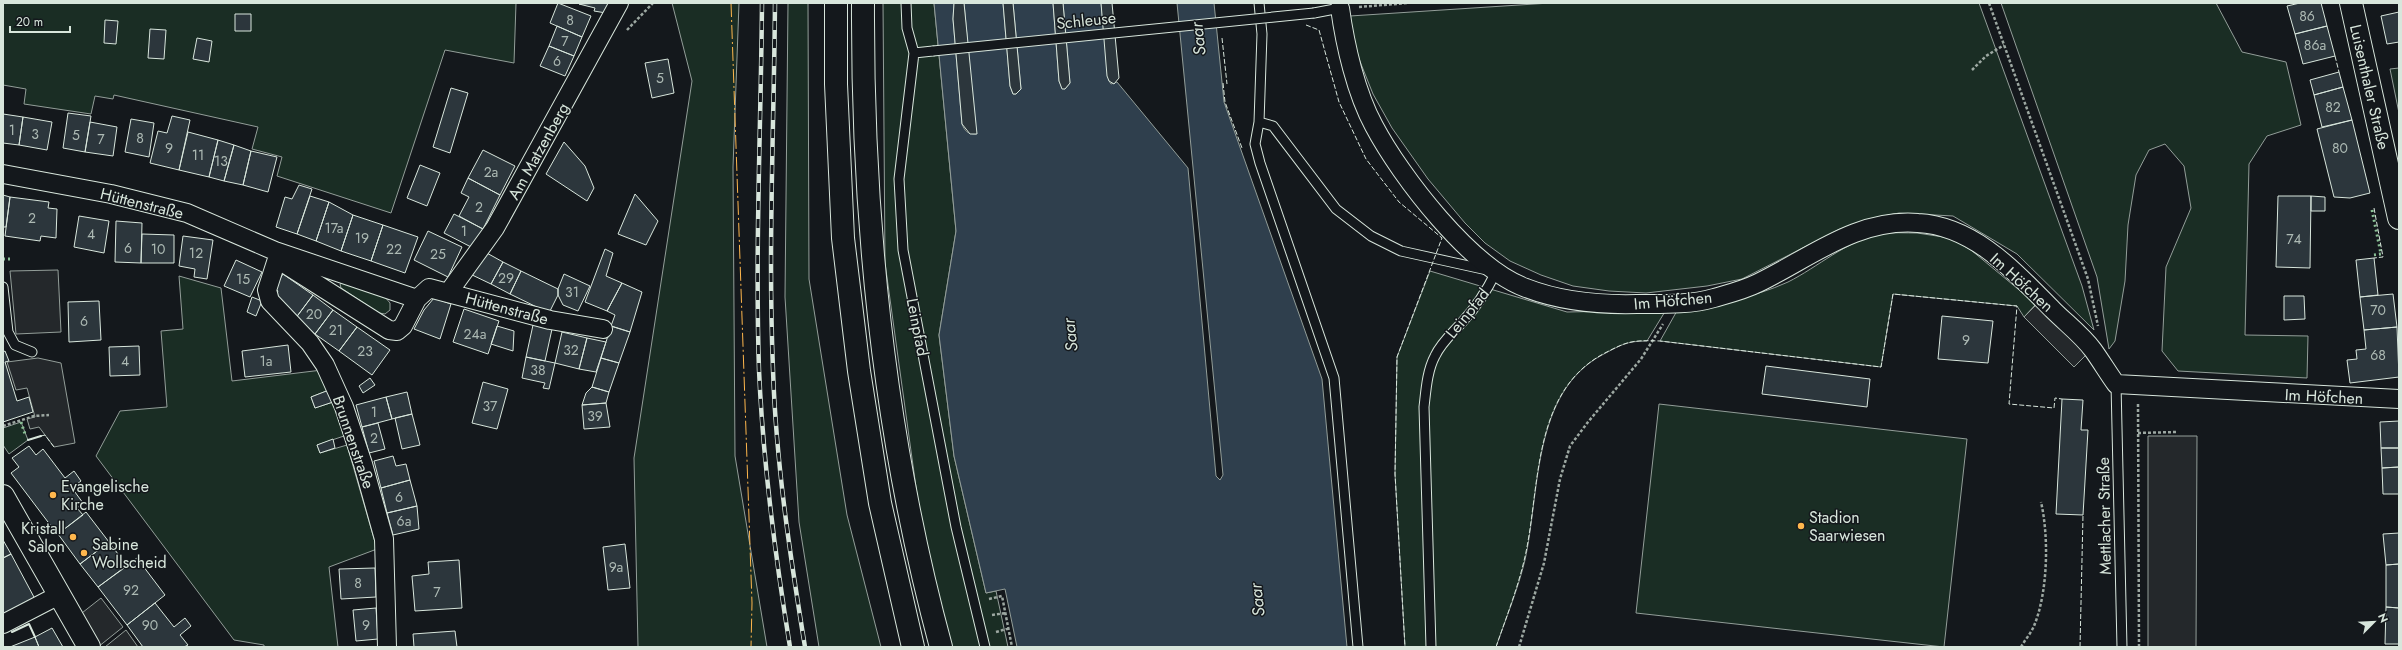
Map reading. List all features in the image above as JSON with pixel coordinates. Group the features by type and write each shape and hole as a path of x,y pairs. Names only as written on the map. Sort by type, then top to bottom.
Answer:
{"main road":[{"path":"836,3 836,84 845,254 859,371 880,503 913,647"},
{"path":"863,3 863,81 870,233 885,368 905,493 941,647"},
{"name":"Luisenthaler Straße","path":"2351,3 2399,218"},
{"path":"3,496 88,647"}],"street":[{"name":"Am Matzenberg","path":"448,293 495,228 619,3"},
{"name":"Leinpfad","path":"1340,6 1345,46 1373,125 1404,175 1464,245 1496,272"},
{"name":"Hüttenstraße","path":"3,174 111,194 186,213 276,255 417,299"},
{"name":"Im Höfchen","path":"1496,272 1524,288 1565,300 1610,304 1676,302 1711,299 1757,284 1839,240 1880,224 1920,222 1960,233 1996,256 2022,278 2092,349 2116,384 2399,399"},
{"name":"Hüttenstraße","path":"276,255 389,330 397,331 403,326 417,299 429,288 550,320 603,329"},
{"name":"Brunnenstraße","path":"276,255 267,290 270,301 310,343 326,365 344,407 363,464 384,540 388,647"},
{"path":"3,624 59,595"}],"lane":[{"name":"Leinpfad","path":"906,3 907,28 914,53 899,179 903,250 956,527 985,647"},
{"path":"1259,3 1262,34 1259,122 1255,144 1260,163 1334,378 1358,647"},
{"name":"Schleuse","path":"914,53 1314,13 1340,6"},
{"path":"1259,122 1273,126 1336,209 1371,236 1400,251 1496,272"},
{"name":"Leinpfad","path":"1431,647 1424,407 1428,378 1434,357 1445,339 1463,321 1485,295 1496,272"},
{"path":"3,287 8,332 15,344 32,352"},
{"name":"Mettlacher Straße","path":"2116,384 2122,647"}],"path":[{"path":"1340,6 1408,3"},
{"path":"1989,3 2088,279 2099,331"},
{"path":"1972,70 1986,56 2004,45"},
{"path":"1519,647 1544,563 1560,480 1570,446 1588,422 1641,359 1676,302"},
{"path":"2139,386 2139,647"},
{"path":"3,426 34,416 49,415"},
{"path":"2138,433 2176,432"},
{"path":"2021,647 2034,626 2043,588 2046,556 2044,514 2041,502"},
{"path":"990,599 1002,596 1010,628 1012,647"},
{"path":"994,615 1006,613"},
{"path":"998,631 1010,628"}],"green space":[{"path":"3,3 516,3 514,63 445,50 391,213 277,176 282,157 252,149 258,127 114,95 113,99 95,96 91,114 24,104 26,89 3,85"},
{"path":"672,3 739,3 733,167 735,456 767,647 638,647 634,458 692,81"},
{"path":"788,3 808,3 809,279 847,515 881,647 819,647 799,522 785,297"},
{"path":"883,3 934,3 956,231 939,335 954,456 986,593 996,591 1008,647 951,647 920,516 885,263"},
{"path":"1550,3 1979,3 2082,286 2094,330 2017,254 1953,216 1899,213 1878,217 1840,229 1742,279 1707,286 1646,293 1609,291 1573,286 1541,275 1510,261 1485,243 1465,223 1428,179 1392,128 1373,94 1353,44 1350,16"},
{"path":"2001,3 2216,3 2242,52 2286,62 2301,125 2267,136 2249,164 2245,335 2308,336 2307,378 2178,371 2162,351 2166,267 2191,208 2184,166 2165,144 2149,150 2136,175 2128,225 2125,281 2115,341 2109,349 2097,277"},
{"path":"2399,68 2399,113 2390,69"},
{"path":"1885,233 1917,233 1950,238 1971,250 2036,304 2024,317 2017,306 1893,294 1881,367 1660,341 1678,309 1734,300 1775,288 1799,276 1844,248 1868,237"},
{"path":"1430,271 1567,312 1666,310 1647,341 1624,344 1602,355 1579,372 1563,394 1551,419 1543,446 1537,475 1525,560 1496,647 1405,647 1395,474 1397,357"},
{"path":"179,276 221,288 232,381 322,370 329,390 311,397 315,408 333,402 344,436 317,445 320,453 347,445 377,549 329,567 338,647 264,647 264,645 234,640 96,456 120,411 167,407 161,331 183,329"},
{"path":"344,282 385,297 390,303 390,310 385,314 379,313 341,288 340,284"},
{"name":"Stadion Saarwiesen","path":"1659,404 1967,439 1944,647 1636,613"},
{"path":"21,422 28,440 9,454 3,445 3,428"}],"shaded area":[{"path":"58,270 61,332 16,334 10,271"},
{"path":"2042,299 2092,349 2074,367 2024,317"},
{"path":"38,358 61,363 75,443 54,447 39,427 30,429 27,419 35,417 27,388 16,390 7,362"},
{"path":"2148,436 2197,436 2196,647 2148,647"},
{"path":"101,598 123,627 98,647 73,620"},
{"path":"126,630 138,647 105,647"}],"water":[{"name":"Saar","path":"934,3 954,3 953,19 962,124 967,132 976,134 964,3 1003,3 1010,86 1013,94 1016,94 1021,89 1013,3 1053,3 1059,81 1062,88 1065,89 1070,83 1063,3 1101,3 1109,81 1111,84 1117,82 1188,168 1216,476 1220,480 1223,475 1177,3 1214,3 1224,102 1322,379 1347,647 1017,647 1005,589 986,593 954,456 939,335 956,231"}],"building":[{"path":"558,3 591,16 582,37 550,23"},
{"path":"608,3 606,13 594,11 595,8 579,4"},
{"path":"954,3 964,3 977,134 970,134 962,124 953,19"},
{"path":"1003,3 1013,3 1021,89 1016,94 1013,94 1010,86"},
{"path":"1053,3 1063,3 1070,83 1065,89 1062,89 1059,81"},
{"path":"1101,3 1112,3 1119,78 1114,84 1109,81 1107,76"},
{"path":"2300,3 2321,3 2327,26 2295,34 2287,6"},
{"path":"2399,12 2399,42 2387,44 2381,16"},
{"path":"235,14 251,14 251,31 235,31"},
{"path":"105,20 118,21 116,44 104,43"},
{"path":"557,26 582,37 574,56 549,46"},
{"path":"2327,26 2335,56 2303,64 2295,34"},
{"path":"150,29 166,30 164,59 148,58"},
{"path":"197,38 212,41 209,62 193,59"},
{"path":"549,46 574,56 565,76 540,66"},
{"path":"668,59 674,93 652,98 645,63"},
{"path":"2339,72 2343,87 2314,95 2310,80"},
{"path":"2343,87 2352,120 2322,127 2314,95"},
{"path":"451,88 468,93 450,153 433,147"},
{"path":"68,113 91,116 85,152 63,148"},
{"path":"3,114 23,117 19,145 3,143"},
{"path":"172,116 190,120 179,170 150,163 158,131 167,133"},
{"path":"23,117 52,122 47,150 19,145"},
{"path":"131,119 154,123 149,157 125,152"},
{"path":"2352,120 2370,193 2350,198 2334,197 2317,129"},
{"path":"90,122 117,127 113,156 85,152"},
{"path":"188,132 218,140 209,177 179,170"},
{"path":"218,140 234,145 224,181 209,177"},
{"path":"564,142 585,166 594,188 587,201 546,174"},
{"path":"234,145 251,151 243,185 224,181"},
{"path":"483,150 515,166 500,195 468,178"},
{"path":"251,151 277,157 268,192 243,185"},
{"path":"420,165 440,173 427,206 407,198"},
{"path":"468,178 500,195 483,229 459,216 469,197 461,193"},
{"path":"299,185 312,189 297,234 276,227 285,197 292,199"},
{"path":"635,194 658,221 646,245 618,234"},
{"path":"3,195 10,197 6,227 3,227"},
{"path":"310,196 329,202 316,241 297,234"},
{"path":"2278,196 2311,196 2310,268 2276,267"},
{"path":"2311,196 2325,197 2325,211 2311,211"},
{"path":"10,197 49,202 48,208 57,209 56,238 41,236 40,241 5,236"},
{"path":"329,202 353,215 341,251 316,241"},
{"path":"454,214 483,229 473,248 444,233"},
{"path":"353,215 383,225 371,261 341,251"},
{"path":"79,216 109,221 104,253 74,247"},
{"path":"116,221 142,223 141,263 115,262"},
{"path":"383,225 418,237 405,273 371,261"},
{"path":"428,231 462,247 448,277 414,260"},
{"path":"142,234 174,235 174,263 141,263"},
{"path":"183,236 213,240 207,279 194,277 195,269 179,266"},
{"path":"605,249 613,253 606,276 622,283 607,311 585,302"},
{"path":"485,252 503,262 491,284 468,273"},
{"path":"2374,258 2378,295 2360,297 2356,260"},
{"path":"236,260 262,272 250,297 224,286"},
{"path":"503,262 521,271 510,294 491,284"},
{"path":"521,271 558,289 558,295 549,313 510,294"},
{"path":"283,274 313,295 295,319 275,296 278,291 274,288"},
{"path":"564,274 590,286 578,311 563,305 558,295 558,289"},
{"path":"622,283 642,292 630,332 611,326 615,315 607,311"},
{"path":"2393,294 2397,327 2364,330 2360,297"},
{"path":"313,295 333,310 315,334 295,319"},
{"path":"2284,296 2304,296 2305,319 2284,320"},
{"path":"252,297 262,301 256,316 247,312"},
{"path":"434,298 451,304 440,339 414,329 424,310"},
{"path":"99,301 101,340 69,342 68,302"},
{"path":"464,309 499,321 488,354 453,342"},
{"path":"333,310 357,327 339,351 315,334"},
{"path":"1942,316 1993,321 1988,363 1938,359"},
{"path":"533,325 552,329 545,361 526,357"},
{"path":"497,326 514,331 513,351 491,344"},
{"path":"611,326 630,332 619,363 601,358"},
{"path":"357,327 390,350 372,375 339,351"},
{"path":"2397,327 2399,377 2350,383 2347,360 2357,359 2356,350 2366,349 2364,330"},
{"path":"562,332 587,338 579,369 555,363"},
{"path":"587,338 606,342 596,372 579,369"},
{"path":"288,345 291,372 245,377 242,351"},
{"path":"139,346 140,375 110,376 109,347"},
{"path":"5,351 9,361 5,362 17,401 29,397 33,412 3,422 3,352"},
{"path":"526,357 555,363 549,389 543,388 545,383 522,378"},
{"path":"601,358 619,363 609,392 592,387"},
{"path":"1766,366 1870,379 1867,407 1762,394"},
{"path":"370,378 375,385 363,393 359,386"},
{"path":"483,382 508,389 497,429 472,423"},
{"path":"592,387 609,392 606,403 582,405 586,393"},
{"path":"329,390 333,402 315,408 311,397"},
{"path":"407,392 412,414 392,419 386,397"},
{"path":"386,397 392,419 362,427 356,405"},
{"path":"2062,399 2083,400 2081,430 2088,430 2083,515 2056,514"},
{"path":"606,403 610,427 584,429 582,405"},
{"path":"412,414 420,445 402,449 395,418"},
{"path":"2399,421 2399,448 2381,448 2380,422"},
{"path":"378,423 385,449 369,453 362,427"},
{"path":"333,439 335,448 320,453 317,445"},
{"name":"Evangelische Kirche","path":"29,446 36,455 43,449 65,478 74,471 81,481 72,488 83,503 77,508 83,515 63,530 60,526 54,530 11,473 19,467 12,458"},
{"path":"2381,448 2399,448 2399,467 2382,468"},
{"path":"393,456 396,466 406,464 410,480 381,488 374,461"},
{"path":"2399,467 2399,494 2383,494 2382,468"},
{"path":"410,480 417,506 387,513 381,488"},
{"path":"417,506 419,529 393,535 387,513"},
{"path":"86,512 109,542 80,564 58,534"},
{"path":"2399,533 2399,564 2386,565 2383,534"},
{"path":"3,540 11,554 3,558"},
{"path":"109,542 127,566 98,587 80,564"},
{"path":"625,544 630,588 608,590 603,547"},
{"path":"11,554 35,599 3,616 3,558"},
{"path":"137,558 165,595 127,625 98,587"},
{"path":"459,560 462,608 415,611 412,576 429,574 428,562"},
{"path":"2399,564 2399,608 2386,607 2386,565"},
{"path":"375,568 376,597 341,599 339,569"},
{"path":"155,603 174,627 185,618 191,626 180,635 188,645 184,647 143,647 127,625"},
{"path":"2386,607 2399,608 2399,644 2385,644"},
{"path":"376,608 378,639 356,641 353,610"},
{"path":"52,628 63,647 39,647 35,637"},
{"path":"455,631 457,647 414,647 413,634"},
{"path":"35,637 39,647 10,647"}],"railway":[{"path":"762,3 758,232 759,370 763,440 770,509 790,647"},
{"path":"775,3 771,278 773,370 777,440 784,509 805,647"}],"hedge":[{"path":"2372,210 2381,254 2373,255"},
{"path":"3,259 11,259"},
{"path":"21,422 25,434"}],"fence":[{"path":"1306,25 1319,30 1339,102 1366,159 1399,202 1442,238 1397,357 1395,474 1405,647"},
{"path":"1222,38 1227,84"},
{"path":"2335,56 2339,72"},
{"path":"1223,83 1225,102 1242,148"},
{"path":"2374,208 2383,257 2374,258"},
{"path":"1496,647 1515,593 1524,561 1542,446 1550,419 1562,393 1579,372 1603,354 1618,346 1636,341 1660,341 1881,367 1893,294 2017,306 2009,404 2054,408 2055,398 2062,399"},
{"path":"41,436 45,435 54,447"},
{"path":"2080,647 2083,515"}],"wall":[{"path":"28,440 41,436"},
{"path":"12,632 29,624 35,637"}],"power":[{"path":"731,3 752,603 751,647"}],"place":[{"name":"Evangelische Kirche","path":"53,495"},
{"name":"Stadion Saarwiesen","path":"1801,526"},
{"name":"Kristall Salon","path":"73,537"},
{"name":"Sabine Wollscheid","path":"84,553"}]}
